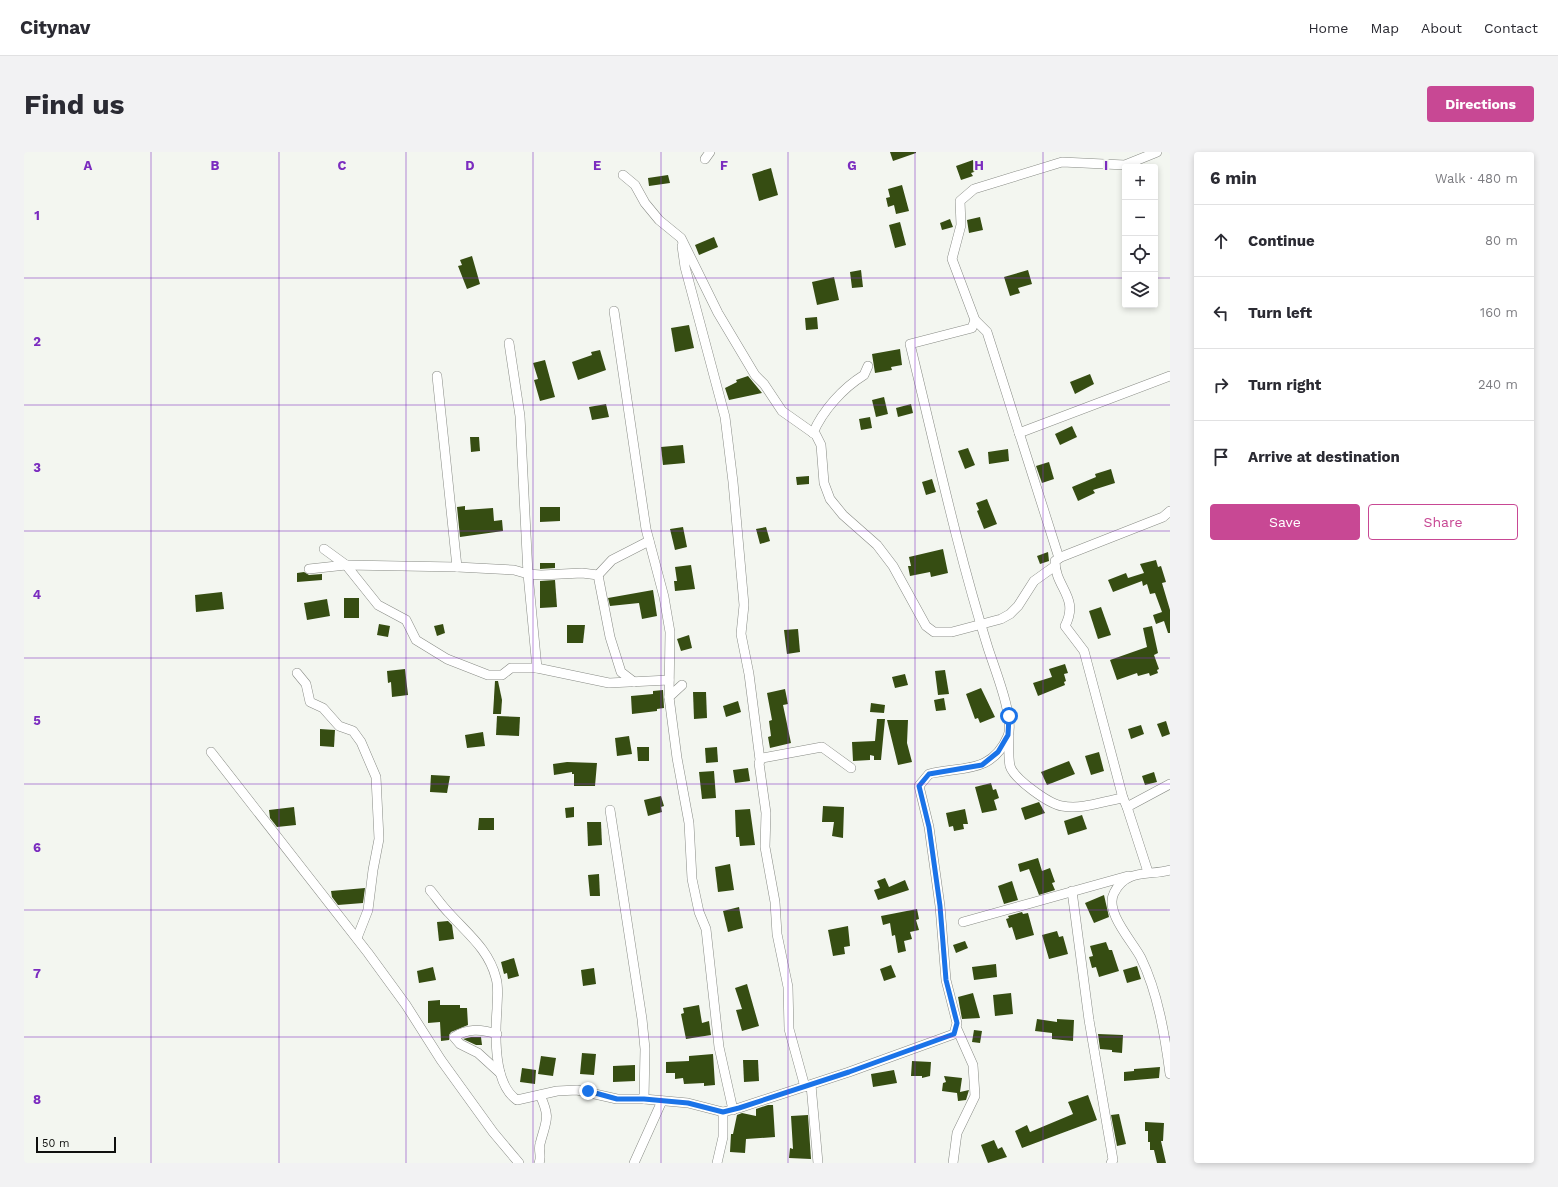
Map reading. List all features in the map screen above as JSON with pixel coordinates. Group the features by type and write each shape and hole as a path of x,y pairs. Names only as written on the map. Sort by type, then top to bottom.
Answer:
{"street":[{"path":"1148,872 1116,777 1084,651 1065,626 1071,614 1071,608 1019,433 987,332 975,320 952,259 961,224 960,201 974,189 1062,162 1125,165 1157,152"},
{"path":"623,175 636,185 645,203 659,220 681,238 718,313 735,339 747,363 782,411 813,433 821,445 824,483 830,499 843,515 877,545 893,566 926,626 934,632 952,632 1001,619 1010,614 1034,581 1057,562 1163,517 1170,511"},
{"path":"681,238 685,267 724,417 733,482 744,605 741,634 749,674 766,813 765,847 775,902 777,934 788,987 789,1029 808,1086 818,1163"},
{"path":"614,311 636,470 649,541 664,597 670,632 669,697 677,758 689,823 692,880 699,912 706,929 719,1047 733,1110"},
{"path":"975,320 972,328 910,344 981,625 1009,716 1009,756 1011,768 1021,780 1036,793 1062,806 1093,806 1123,798"},
{"path":"508,343 520,416 528,574 537,668"},
{"path":"813,433 820,417 854,382 864,375 868,366"},
{"path":"437,376 457,567"},
{"path":"1019,433 1170,376"},
{"path":"598,575 612,560 649,541"},
{"path":"324,549 346,565 378,606 406,620 416,640 447,658 488,675 502,675 512,668 537,668 609,683 669,680"},
{"path":"309,569 346,565 457,567 514,570 528,574 582,573 598,575"},
{"path":"598,575 610,637 621,672 634,682"},
{"path":"297,673 306,684 310,702 323,708 339,726 353,731 357,736 376,777 379,839 368,910 357,938"},
{"path":"669,697 682,685"},
{"path":"430,890 450,914 478,942 491,963 497,980 497,1034 500,1073 504,1086 510,1095 517,1100 557,1091 577,1090 617,1099 644,1099 688,1103 723,1112 733,1110 808,1086 954,1034 957,1023 946,980 941,913 929,827 919,786 929,774 982,765 998,752 1008,735 1009,728"},
{"path":"760,760 822,747 851,768"},
{"path":"211,752 357,938 406,1005 441,1060 493,1132 519,1163"},
{"path":"1127,807 1170,784"},
{"path":"610,810 642,1019 645,1049 644,1099"},
{"path":"963,922 1133,874 1170,870"},
{"path":"1133,874 1120,884 1113,894 1112,905 1114,915 1141,958 1156,997 1170,1074"},
{"path":"1072,891 1088,1020 1113,1160 1111,1163"},
{"path":"953,1163 957,1133 975,1096 973,1065 956,1029"},
{"path":"497,1034 484,1030 464,1031 454,1037 460,1044 478,1053 500,1073"},
{"path":"539,1163 539,1146 547,1119 547,1110 540,1095"},
{"path":"634,1163 662,1101"},
{"path":"717,1163 723,1137 723,1112"}],"building":[{"path":"890,152 916,152 916,153 893,161"},
{"path":"973,160 977,171 971,173 973,176 961,180 956,166"},
{"path":"771,168 778,195 759,201 752,174"},
{"path":"668,175 670,183 649,186 648,178"},
{"path":"902,185 909,211 896,214 894,205 888,207 886,198 890,197 888,189"},
{"path":"980,217 983,230 969,233 967,220"},
{"path":"950,219 953,227 942,230 940,223"},
{"path":"900,222 906,245 895,248 889,225"},
{"path":"714,237 718,247 699,255 695,245"},
{"path":"472,256 480,284 467,289 458,266 462,265 460,260"},
{"path":"861,270 863,287 852,288 850,272"},
{"path":"1028,270 1032,284 1018,288 1020,293 1010,296 1004,277"},
{"path":"834,277 839,300 817,305 812,282"},
{"path":"817,317 818,329 806,330 805,318"},
{"path":"689,325 694,348 675,352 671,328"},
{"path":"900,349 902,365 891,367 892,370 875,373 872,354"},
{"path":"600,350 606,370 578,380 572,362 592,355 591,352"},
{"path":"545,360 555,397 540,401 534,380 538,379 533,363"},
{"path":"1090,374 1094,384 1075,394 1070,382"},
{"path":"748,376 762,393 729,400 725,388 737,382 736,380"},
{"path":"884,397 888,414 876,417 872,400"},
{"path":"606,404 609,417 592,420 589,407"},
{"path":"911,404 913,413 898,417 896,408"},
{"path":"870,417 872,428 861,430 859,419"},
{"path":"1072,426 1077,437 1060,445 1055,434"},
{"path":"470,437 479,437 480,451 471,452"},
{"path":"683,445 685,463 663,465 661,447"},
{"path":"968,448 975,465 965,469 958,451"},
{"path":"1008,449 1009,461 989,464 988,452"},
{"path":"1049,462 1054,479 1042,483 1036,466"},
{"path":"1111,469 1115,483 1093,490 1095,493 1078,501 1072,487 1096,477 1095,474"},
{"path":"809,476 809,484 797,485 796,477"},
{"path":"932,479 936,492 926,495 922,482"},
{"path":"987,499 997,524 984,529 977,511 979,510 976,503"},
{"path":"465,506 465,510 493,508 494,521 502,520 503,531 460,537 457,507"},
{"path":"540,507 560,507 560,521 540,522"},
{"path":"683,527 687,547 675,550 670,529"},
{"path":"766,527 770,541 760,544 756,529"},
{"path":"943,549 948,573 931,577 930,572 910,576 908,566 911,566 909,557"},
{"path":"1048,552 1049,561 1040,564 1037,556"},
{"path":"1156,560 1158,567 1161,566 1166,582 1162,583 1170,610 1170,633 1168,633 1164,621 1156,624 1153,615 1162,612 1155,593 1150,594 1147,584 1143,586 1142,581 1113,592 1108,580 1126,573 1128,578 1144,573 1140,564"},
{"path":"540,563 555,563 555,568 540,569"},
{"path":"691,565 695,589 675,591 674,581 677,581 675,567"},
{"path":"304,572 309,575 322,574 322,580 297,582 297,573"},
{"path":"555,580 557,607 540,608 540,581"},
{"path":"653,590 657,616 642,619 639,603 610,606 608,598"},
{"path":"222,592 224,609 196,612 195,595"},
{"path":"344,598 359,598 359,618 344,618"},
{"path":"327,599 330,616 307,620 304,603"},
{"path":"1101,607 1111,635 1098,639 1089,611"},
{"path":"379,624 390,626 388,637 377,635"},
{"path":"443,624 445,633 437,636 434,626"},
{"path":"567,625 585,625 583,643 567,643"},
{"path":"1152,626 1158,653 1154,655 1159,669 1157,670 1158,673 1150,676 1149,673 1138,676 1137,673 1117,680 1110,660 1147,647 1143,628"},
{"path":"798,629 800,652 787,654 784,630"},
{"path":"689,635 692,648 681,651 677,639"},
{"path":"1065,664 1068,673 1064,674 1066,681 1064,682 1065,685 1038,696 1033,683 1052,677 1049,669"},
{"path":"405,669 408,695 392,697 391,682 388,683 387,671"},
{"path":"945,670 949,694 938,695 935,671"},
{"path":"905,674 908,685 895,688 892,677"},
{"path":"495,681 498,681 502,700 501,714 493,714"},
{"path":"981,688 995,717 980,723 978,718 975,719 966,694"},
{"path":"785,689 788,704 783,705 791,743 770,748 768,737 771,736 769,721 772,720 767,693"},
{"path":"663,690 664,708 657,709 657,711 632,714 631,696 653,694 653,691"},
{"path":"693,692 706,692 707,718 694,719"},
{"path":"944,698 946,710 936,711 934,700"},
{"path":"738,701 741,712 726,717 723,706"},
{"path":"871,703 885,705 884,713 870,712"},
{"path":"497,716 520,717 519,736 496,735"},
{"path":"877,719 885,719 881,760 874,760 874,756 870,755 870,760 853,761 852,742 875,741"},
{"path":"887,720 908,720 907,743 912,762 898,765"},
{"path":"1166,721 1170,734 1162,737 1157,724"},
{"path":"1141,725 1144,734 1131,739 1128,729"},
{"path":"320,729 335,730 334,747 320,746"},
{"path":"483,732 485,746 467,748 465,735"},
{"path":"629,736 632,754 617,756 615,738"},
{"path":"637,747 649,747 649,761 638,761"},
{"path":"717,747 718,762 706,763 705,748"},
{"path":"1099,752 1104,771 1091,775 1085,756"},
{"path":"1069,761 1075,774 1047,785 1041,772"},
{"path":"567,762 597,763 595,786 574,786 574,774 572,774 572,772 554,775 553,764"},
{"path":"748,768 750,781 735,783 733,770"},
{"path":"714,771 716,798 702,799 699,772"},
{"path":"1154,772 1157,782 1145,785 1142,776"},
{"path":"431,775 450,776 447,793 430,792"},
{"path":"991,783 993,790 996,789 999,798 994,800 997,810 982,813 975,787"},
{"path":"661,796 664,806 661,807 662,812 648,816 644,800"},
{"path":"1039,802 1045,813 1025,820 1021,808"},
{"path":"823,806 844,807 843,838 832,836 834,822 822,822"},
{"path":"294,807 296,825 277,827 270,818 269,810"},
{"path":"574,807 574,817 566,818 565,808"},
{"path":"750,809 755,845 740,846 739,837 736,837 735,810"},
{"path":"965,809 968,824 963,824 964,829 954,831 953,826 949,827 946,813"},
{"path":"1082,815 1087,829 1068,835 1064,821"},
{"path":"479,818 494,818 494,830 478,830"},
{"path":"587,822 601,822 602,845 588,846"},
{"path":"1038,858 1042,871 1050,868 1055,882 1052,883 1055,890 1039,895 1029,869 1020,872 1018,864"},
{"path":"730,864 734,890 718,892 715,867"},
{"path":"599,874 600,896 590,896 588,875"},
{"path":"885,878 889,887 905,880 909,890 878,900 874,890 880,888 877,881"},
{"path":"1012,881 1018,900 1004,904 998,886"},
{"path":"365,888 363,903 338,905 332,897 331,891"},
{"path":"1104,895 1109,917 1094,923 1085,903"},
{"path":"739,907 743,928 728,932 723,911"},
{"path":"917,909 919,919 916,920 919,930 910,932 912,939 904,941 906,951 898,953 895,935 892,936 890,923 883,925 881,916"},
{"path":"1022,912 1023,914 1028,913 1034,935 1016,940 1012,927 1009,928 1006,919 1009,918 1008,916"},
{"path":"448,921 452,925 454,939 439,941 437,922"},
{"path":"848,926 850,946 844,947 845,954 833,956 828,930"},
{"path":"1057,931 1059,937 1063,936 1068,954 1049,959 1042,935"},
{"path":"965,941 968,948 956,953 953,945"},
{"path":"1106,942 1109,950 1112,950 1119,971 1099,977 1096,967 1092,968 1089,957 1093,956 1090,946"},
{"path":"514,958 519,976 508,979 507,973 504,974 501,962"},
{"path":"996,964 997,977 974,980 972,967"},
{"path":"891,965 896,977 884,981 880,969"},
{"path":"1137,966 1141,979 1127,983 1123,970"},
{"path":"433,967 436,980 419,983 417,971"},
{"path":"594,968 596,984 583,986 581,970"},
{"path":"747,984 759,1026 742,1031 736,1010 742,1009 735,988"},
{"path":"973,993 980,1018 962,1019 958,997"},
{"path":"1011,993 1013,1014 995,1016 993,995"},
{"path":"440,1000 440,1005 460,1005 460,1008 467,1008 468,1025 451,1032 449,1035 449,1040 441,1041 440,1022 428,1023 428,1001"},
{"path":"699,1005 702,1023 709,1021 711,1035 686,1039 681,1014 684,1013 683,1008"},
{"path":"1037,1019 1057,1022 1057,1019 1074,1020 1073,1041 1052,1039 1052,1033 1035,1031"},
{"path":"974,1030 982,1031 980,1043 972,1042"},
{"path":"1098,1034 1123,1035 1122,1053 1100,1049"},
{"path":"481,1037 482,1045 476,1045 463,1039"},
{"path":"582,1053 596,1054 594,1075 580,1074"},
{"path":"713,1054 715,1085 704,1086 704,1083 684,1084 683,1078 675,1079 675,1073 666,1073 666,1062 689,1061 689,1056"},
{"path":"541,1056 556,1058 553,1076 538,1074"},
{"path":"743,1060 758,1060 759,1081 744,1082"},
{"path":"912,1061 931,1062 930,1076 922,1078 922,1076 911,1076"},
{"path":"635,1065 635,1081 613,1082 613,1066"},
{"path":"1160,1067 1159,1078 1124,1081 1124,1072 1134,1071 1134,1069"},
{"path":"522,1068 536,1070 535,1084 520,1082"},
{"path":"894,1070 897,1083 873,1087 871,1074"},
{"path":"944,1076 962,1078 960,1092 969,1090 966,1100 958,1101 957,1093 942,1091 943,1083 946,1082"},
{"path":"1088,1095 1097,1120 1022,1148 1015,1131 1027,1125 1030,1132 1073,1114 1068,1102"},
{"path":"773,1105 775,1137 746,1139 745,1153 730,1152 731,1134 733,1134 737,1115 742,1113 756,1116 756,1109"},
{"path":"1119,1114 1126,1144 1117,1146 1111,1115"},
{"path":"808,1115 811,1159 789,1158 790,1148 793,1149 791,1116"},
{"path":"1145,1122 1164,1123 1163,1141 1161,1141 1166,1163 1157,1163 1154,1150 1150,1150 1148,1131 1145,1131"},
{"path":"994,1140 998,1149 1002,1147 1007,1157 988,1163 981,1145"}],"route":[{"path":"588,1091 617,1099 644,1099 688,1103 723,1112 849,1072 954,1034 957,1023 946,980 940,906 932,859 929,827 919,786 925,777 935,772 982,765 998,752 1008,735 1009,716"}]}
